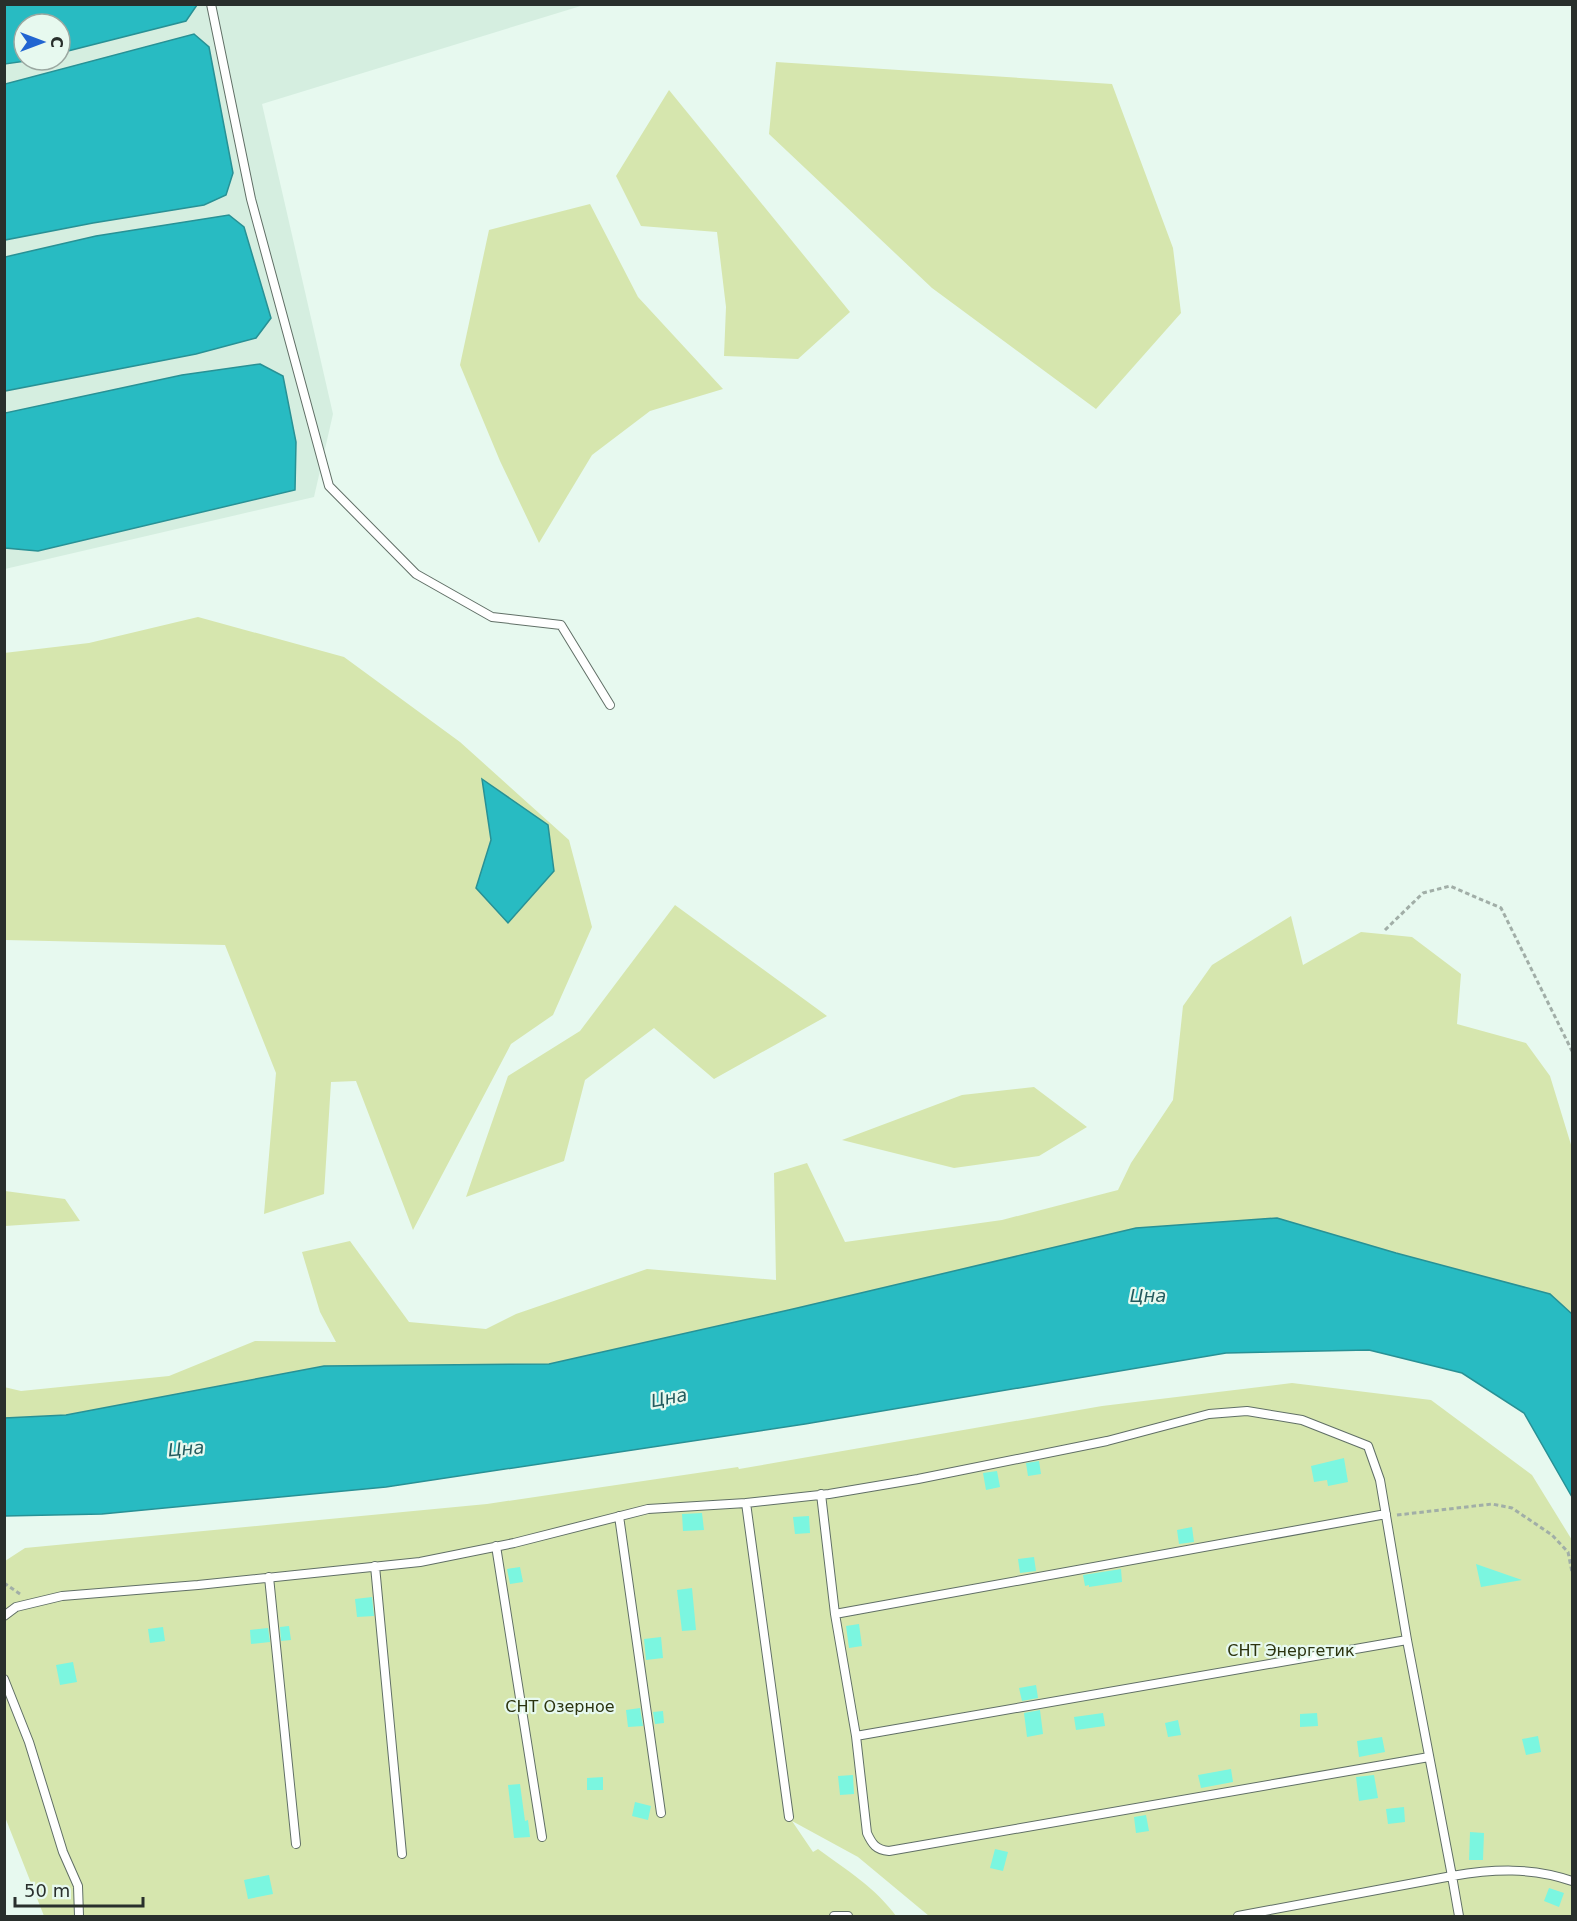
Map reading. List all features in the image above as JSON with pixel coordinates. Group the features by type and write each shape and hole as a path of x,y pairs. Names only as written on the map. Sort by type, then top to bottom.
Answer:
{"lane":[{"path":"211,4 251,199 329,486 416,574 492,617 561,625 610,705"},
{"path":"4,1616 16,1607 62,1596 198,1585 420,1562 648,1509 746,1503 918,1479 1107,1441 1209,1414 1247,1411 1302,1420 1368,1446 1380,1480 1407,1640 1459,1917"},
{"path":"821,1494 835,1614 856,1736 867,1833 872,1844 882,1851 1429,1756"},
{"path":"746,1503 789,1817"},
{"path":"835,1614 1386,1514"},
{"path":"619,1516 661,1813"},
{"path":"496,1546 542,1837"},
{"path":"375,1566 402,1854"},
{"path":"269,1577 296,1844"},
{"path":"856,1736 1407,1640"},
{"path":"4,1679 29,1742 63,1852 78,1886 79,1917"},
{"path":"1238,1917 1492,1870 1517,1869 1572,1881"},
{"path":"834,1917 848,1917"}],"path":[{"path":"1385,930 1423,893 1450,886 1501,908 1572,1051"},
{"path":"1386,1514 1403,1515 1492,1504 1512,1508 1552,1535 1568,1552 1572,1572"}],"shaded area":[{"path":"4,5 584,5 262,104 333,414 314,497 5,569"}],"green space":[{"path":"776,62 1112,84 1173,248 1181,313 1096,409 932,288 769,134"},
{"path":"669,90 850,312 798,359 724,356 726,307 717,232 641,226 616,176"},
{"path":"590,204 638,297 723,389 650,411 592,455 539,543 500,461 460,365 489,230"},
{"path":"198,617 344,657 460,742 569,840 592,927 553,1015 511,1044 413,1230 356,1081 331,1082 324,1194 264,1214 276,1073 225,945 5,940 4,653 89,643"},
{"path":"675,905 827,1016 714,1079 654,1028 585,1080 564,1161 466,1197 508,1076 580,1031"},
{"path":"1291,916 1303,965 1361,932 1412,937 1461,974 1457,1024 1526,1043 1550,1076 1572,1148 1572,1314 1550,1294 1396,1253 1277,1218 1136,1228 549,1364 324,1366 66,1415 5,1418 4,1387 21,1391 169,1376 255,1341 336,1342 320,1312 302,1252 350,1241 409,1322 486,1329 516,1314 647,1269 776,1280 774,1173 807,1163 845,1242 1002,1220 1118,1190 1131,1163 1173,1100 1183,1006 1212,965"},
{"path":"1034,1087 1087,1127 1039,1156 954,1168 842,1140 962,1095"},
{"path":"5,1191 65,1199 80,1221 5,1226"},
{"path":"1292,1383 1431,1400 1532,1475 1572,1540 1572,1916 929,1916 858,1857 792,1821 813,1852 818,1849 860,1880 896,1916 44,1916 5,1817 5,1561 25,1548 487,1504 738,1467 739,1469 1102,1406"}],"water":[{"path":"5,4 197,5 186,21 72,50 72,12 12,12 12,63 5,64"},
{"path":"194,34 209,47 233,173 226,195 204,205 5,240 5,84 50,72 72,72 72,66"},
{"path":"229,215 244,227 271,318 256,338 196,354 5,391 5,257 96,236"},
{"path":"260,364 283,376 296,442 295,490 38,551 5,548 5,413 182,375"},
{"path":"482,779 548,825 554,871 508,923 476,888 491,840"},
{"name":"Цна","path":"1277,1218 1396,1253 1550,1294 1572,1314 1572,1497 1524,1413 1462,1373 1369,1350 1226,1353 805,1424 386,1487 102,1514 5,1516 5,1418 66,1415 324,1366 549,1364 1136,1228"}],"building":[{"path":"1344,1458 1348,1482 1328,1486 1327,1480 1314,1482 1311,1466"},
{"path":"1039,1461 1041,1474 1028,1476 1026,1463"},
{"path":"997,1471 1000,1487 986,1490 983,1473"},
{"path":"702,1513 704,1530 683,1531 682,1514"},
{"path":"809,1516 810,1533 795,1534 793,1517"},
{"path":"1192,1527 1194,1542 1179,1544 1177,1530"},
{"path":"1034,1557 1036,1571 1020,1573 1018,1559"},
{"path":"1476,1564 1522,1580 1481,1587"},
{"path":"520,1567 523,1582 510,1584 507,1569"},
{"path":"1121,1569 1122,1582 1085,1586 1083,1575"},
{"path":"692,1588 696,1630 682,1631 677,1590"},
{"path":"372,1597 374,1616 357,1617 355,1599"},
{"path":"859,1624 862,1646 849,1648 846,1626"},
{"path":"289,1626 291,1640 281,1641 280,1627"},
{"path":"163,1627 165,1641 150,1643 148,1629"},
{"path":"268,1628 270,1642 251,1644 250,1630"},
{"path":"661,1637 663,1658 646,1660 644,1639"},
{"path":"73,1662 77,1682 60,1685 56,1665"},
{"path":"1036,1685 1038,1698 1022,1701 1019,1688"},
{"path":"640,1708 643,1726 628,1727 626,1710"},
{"path":"1040,1710 1043,1734 1027,1737 1024,1713"},
{"path":"663,1711 664,1723 655,1724 653,1712"},
{"path":"1103,1713 1105,1726 1076,1730 1074,1717"},
{"path":"1317,1713 1318,1726 1300,1727 1300,1714"},
{"path":"1178,1720 1181,1735 1168,1737 1165,1723"},
{"path":"1538,1736 1541,1752 1526,1755 1522,1739"},
{"path":"1382,1737 1385,1752 1359,1757 1357,1741"},
{"path":"1231,1769 1233,1782 1201,1788 1198,1775"},
{"path":"853,1775 854,1794 840,1795 838,1776"},
{"path":"1374,1775 1378,1798 1359,1801 1356,1777"},
{"path":"603,1777 603,1790 587,1790 587,1778"},
{"path":"520,1784 525,1821 528,1820 530,1837 514,1838 508,1785"},
{"path":"635,1802 651,1806 648,1820 632,1816"},
{"path":"1404,1807 1405,1822 1388,1824 1386,1809"},
{"path":"1146,1815 1149,1831 1136,1833 1134,1817"},
{"path":"1470,1832 1484,1833 1483,1860 1469,1860"},
{"path":"995,1849 1008,1852 1003,1871 990,1868"},
{"path":"269,1875 273,1894 248,1899 244,1880"},
{"path":"1549,1888 1564,1893 1559,1907 1544,1901"}],"park label":[{"name":"СНТ Энергетик","path":"1291,1650"},
{"name":"СНТ Озерное","path":"560,1706"}]}
